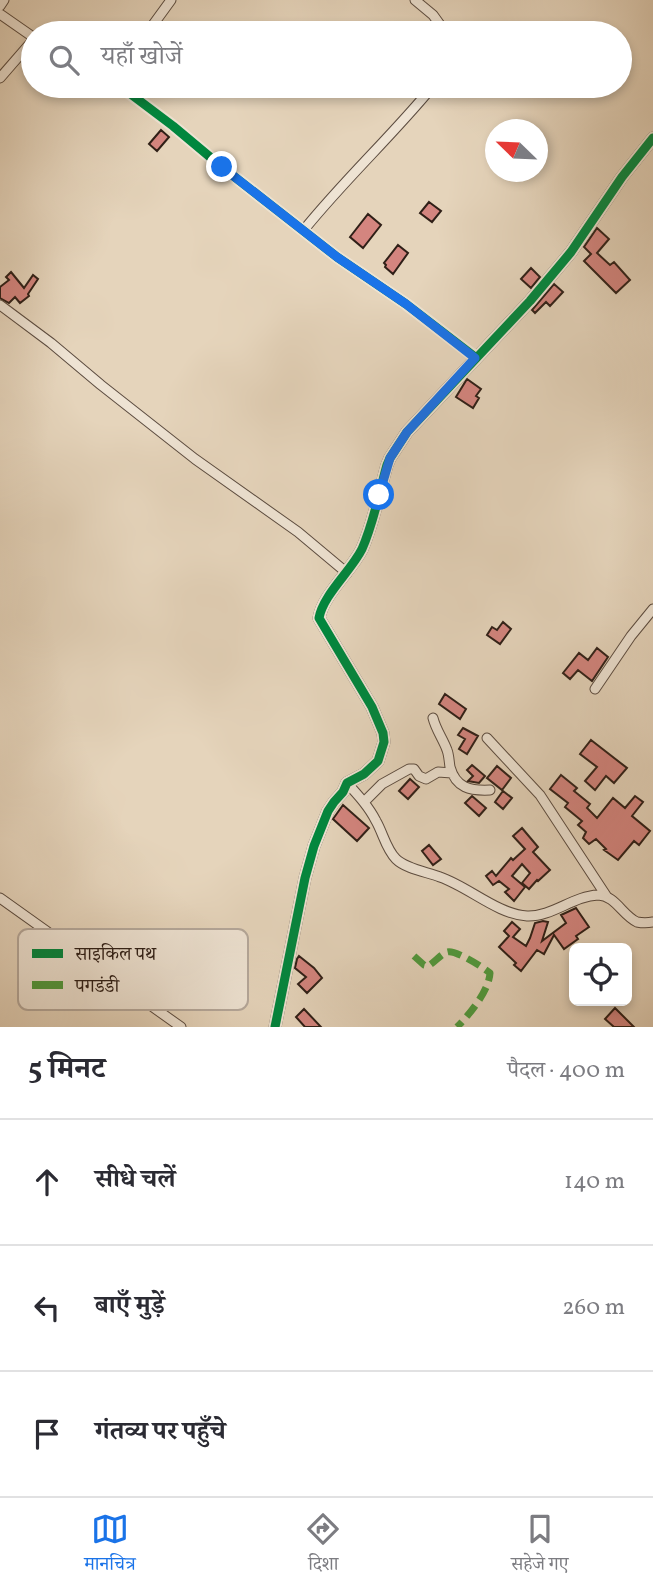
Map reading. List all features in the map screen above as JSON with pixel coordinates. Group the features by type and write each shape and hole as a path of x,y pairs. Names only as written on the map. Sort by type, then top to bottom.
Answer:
{"street":[{"path":"0,6 4,0"},
{"path":"156,21 171,0"},
{"path":"415,0 437,21"},
{"path":"0,13 21,30"},
{"path":"0,78 21,53"},
{"path":"136,98 303,231 406,304 475,358"},
{"path":"303,231 423,98"},
{"path":"275,1027 313,846 328,811 347,783 364,775 378,761 384,742 372,707 319,618 323,606 360,551 370,527 390,458 407,432 530,301 571,252 622,177 653,138"},
{"path":"643,150 653,157"},
{"path":"0,305 195,459 298,532 347,573"},
{"path":"595,690 631,636 653,609"},
{"path":"433,719 446,748 452,773 460,783 468,789 490,790"},
{"path":"487,737 540,795 607,897 636,921 653,922"},
{"path":"364,802 382,784 409,769 414,769 420,777 426,779 439,772 452,773"},
{"path":"347,783 376,820 396,859 403,864 453,881 506,910 526,916 541,915 586,898 597,895 607,897"},
{"path":"0,898 43,929"},
{"path":"157,1010 181,1027"}],"building":[{"path":"161,130 169,137 157,151 149,144"},
{"path":"429,202 441,211 432,222 420,213"},
{"path":"368,214 381,225 363,248 350,237"},
{"path":"597,228 609,239 597,253 610,265 614,262 630,280 616,293 584,261 591,254 584,247"},
{"path":"398,245 408,253 393,274 384,263"},
{"path":"531,268 540,277 531,288 521,279"},
{"path":"11,272 24,288 33,275 38,279 29,296 20,303 15,297 9,303 0,298 0,287 9,280 6,277"},
{"path":"554,284 563,292 550,306 546,302 535,313 532,310"},
{"path":"467,379 481,389 473,408 456,397"},
{"path":"503,622 511,629 500,644 487,635 492,627 497,630"},
{"path":"597,648 608,657 592,681 578,670 570,679 563,673 579,653 588,660"},
{"path":"445,694 466,709 460,719 439,704"},
{"path":"463,728 478,736 467,754 459,749 465,739 458,735"},
{"path":"591,740 627,768 614,783 606,776 595,790 585,781 597,767 580,754"},
{"path":"472,765 485,776 479,783 468,781 473,776 467,770"},
{"path":"497,766 511,778 502,790 487,778"},
{"path":"561,775 577,788 574,791 590,804 587,808 597,818 613,798 625,808 635,796 643,802 632,816 650,831 639,845 634,841 618,860 604,850 606,849 596,839 589,844 583,838 586,832 578,825 582,821 565,807 568,803 550,789"},
{"path":"410,779 419,787 408,799 399,791"},
{"path":"503,791 512,798 503,809 495,802"},
{"path":"472,796 486,808 479,816 465,803"},
{"path":"343,805 369,828 357,841 333,819"},
{"path":"522,828 538,847 533,852 550,870 529,889 522,883 530,873 522,864 512,876 525,887 514,901 505,892 509,889 499,881 493,885 486,876 492,871 496,876 511,858 513,860 525,849 513,836"},
{"path":"429,845 441,859 433,865 422,851"},
{"path":"576,908 589,927 564,949 554,935 544,954 537,950 521,971 499,947 509,936 504,931 512,922 520,929 513,937 526,946 535,923 548,922 542,941 566,923 561,915"},
{"path":"299,956 322,978 307,993 298,984 306,977 295,968"},
{"path":"615,1008 634,1027 614,1027 605,1019"},
{"path":"304,1009 321,1027 305,1027 296,1017"}],"marked path":[{"path":"414,956 428,966 447,952 456,953 490,973 482,995 457,1027"}],"cycle path":[{"path":"136,98 337,257 406,304 475,357"},
{"path":"275,1027 314,846 334,802 347,783 364,774 378,761 384,742 372,707 319,618 322,609 362,549 387,465 407,432 530,301 571,252 622,177 653,138"}],"route":[{"path":"222,167 337,257 406,304 475,358 407,432 390,458 379,495"}]}
